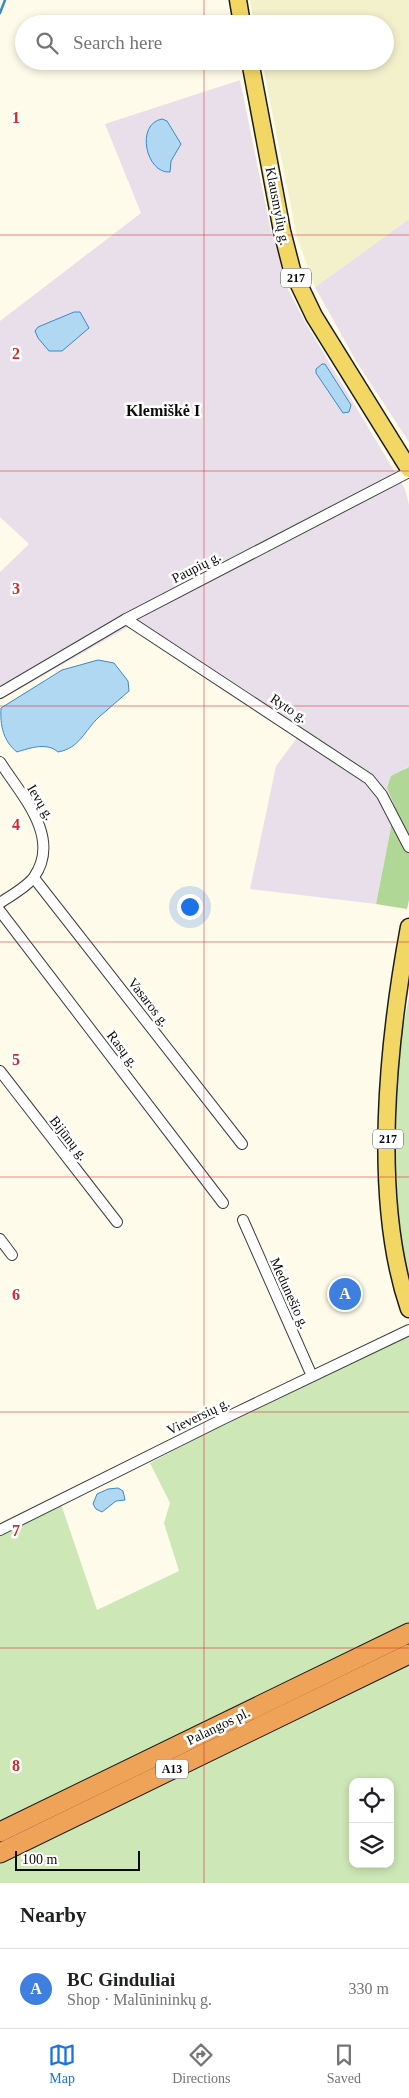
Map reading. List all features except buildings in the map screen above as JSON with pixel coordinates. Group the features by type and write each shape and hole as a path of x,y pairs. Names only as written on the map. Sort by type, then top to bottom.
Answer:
{"highway":[{"name":"Palangos pl.","path":"0,1832 409,1633"},
{"name":"Palangos pl.","path":"0,1853 409,1654"}],"main road":[{"path":"238,0 240,15"},
{"name":"Klausmylių g.","path":"252,70 282,232 292,270 314,316 409,471"},
{"name":"217","path":"409,927 401,967 389,1075 388,1127 391,1219 403,1268 409,1309"}],"street":[{"name":"Paupių g.","path":"0,693 126,619 409,471"},
{"name":"Ryto g.","path":"126,619 369,779 382,794 409,847"},
{"name":"Ievų g.","path":"0,762 41,827 44,846 34,878"},
{"path":"0,903 34,878"},
{"name":"Vasaros g.","path":"34,878 242,1144"},
{"name":"Rasų g.","path":"0,911 223,1203"},
{"name":"Bijūnų g.","path":"0,1071 117,1222"},
{"name":"Medunešio g.","path":"243,1220 312,1376"},
{"path":"0,1239 12,1255"},
{"name":"Vieversių g.","path":"0,1530 409,1330"}],"shaded area":[{"path":"250,0 409,0 409,219 315,287 297,237 264,70 394,70 394,15 252,15"},
{"path":"240,80 270,227 288,289 305,322 405,489 409,505 409,767 405,768 387,788 395,807 376,904 250,889 276,766 302,731 137,622 0,700 0,572 29,544 0,517 0,321 141,213 105,124"},
{"path":"409,219 409,442 356,361 315,287"}],"green space":[{"path":"409,767 409,900 407,909 376,904 395,807 387,788 391,776"},
{"path":"409,997 409,1295 402,1265 395,1160 398,1054"},
{"path":"409,1336 409,1624 0,1823 0,1535 61,1504 97,1610 179,1571 164,1523 170,1503 150,1463 237,1417 402,1337"},
{"path":"409,1664 409,1883 0,1883 0,1863"}],"water":[{"path":"162,119 167,121 181,144 171,161 170,172 162,171 155,165 147,148 146,138 148,130 154,123"},
{"path":"74,312 80,312 89,328 62,351 49,351 38,338 35,331 38,327"},
{"path":"325,364 351,405 349,412 343,413 316,373 316,369"},
{"path":"98,660 114,663 128,681 129,691 99,717 72,747 58,752 49,747 38,747 17,752 12,748 3,732 1,708 62,670"},
{"path":"118,1488 123,1491 125,1500 116,1501 102,1512 96,1509 93,1504 97,1494 108,1489"}],"waterway":[{"path":"0,13 5,0"}],"place":[{"name":"BC Ginduliai","path":"345,1294"}],"district":[{"name":"Klemiškė I","path":"163,410"}]}
